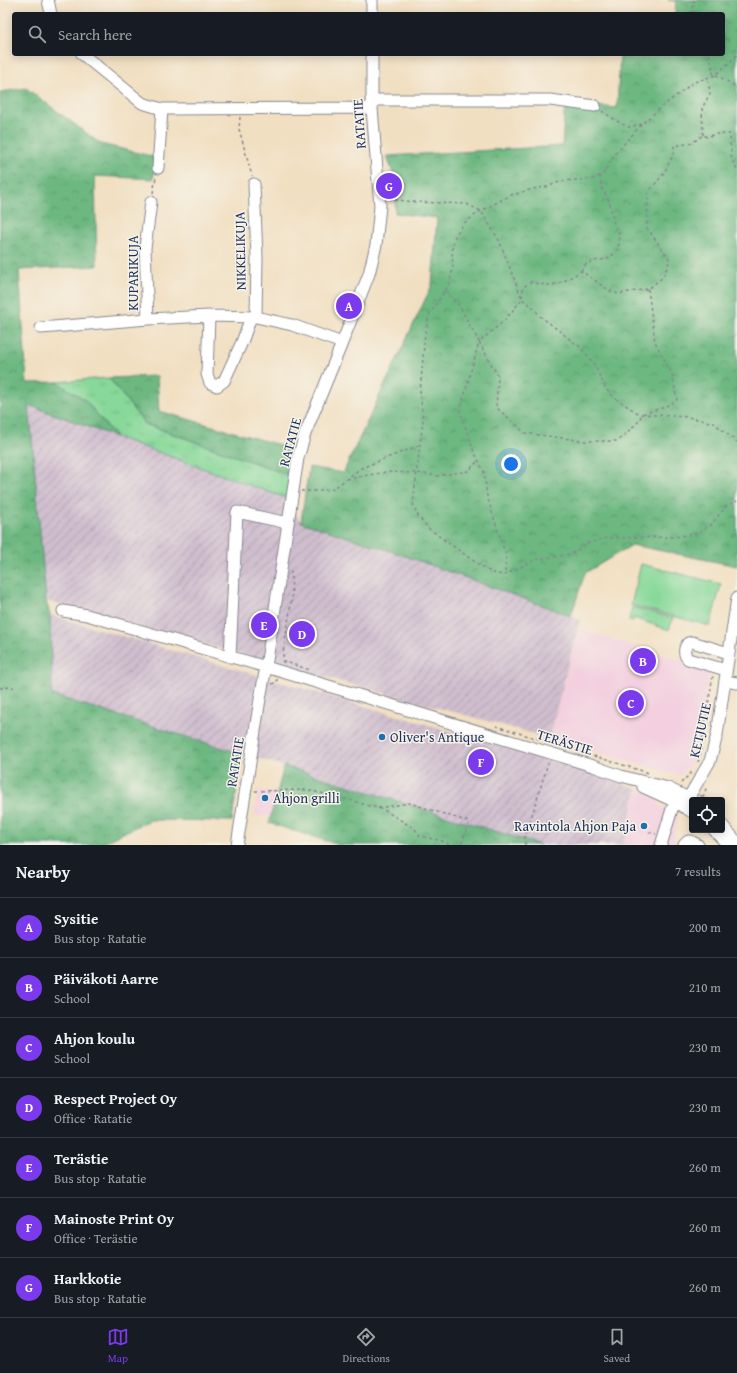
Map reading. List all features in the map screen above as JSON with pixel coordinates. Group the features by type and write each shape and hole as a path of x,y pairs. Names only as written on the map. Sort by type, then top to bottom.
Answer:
{"street":[{"path":"48,0 50,12"},
{"path":"372,0 372,12"},
{"path":"84,56 142,103 162,109 240,109 550,100 595,106"},
{"name":"RATATIE","path":"237,845 298,458 305,434 369,274 379,226 380,206 371,104 372,56"},
{"path":"158,168 162,109"},
{"name":"NIKKELIKUJA","path":"209,316 207,374 210,383 217,386 224,381 253,317 257,257 254,184"},
{"name":"KUPARIKUJA","path":"148,319 145,248 151,202"},
{"path":"42,328 148,319 209,316 253,317 292,325 342,343"},
{"path":"230,657 238,512 288,523"},
{"name":"KETJUTIE","path":"661,845 672,809 687,804 710,761 717,735 737,598"},
{"name":"TERÄSTIE","path":"63,611 87,615 280,672 552,749 621,776 668,788 687,804"},
{"path":"729,653 692,642 688,642 685,646 684,652 688,659 715,667 737,683"},
{"path":"718,833 728,842"},
{"path":"684,845 688,841 691,841 698,845"}],"path":[{"path":"691,12 694,0"},
{"path":"737,55 715,76 694,82 643,123 614,155 603,174 594,179 562,181 546,187 512,195 464,223 455,236 452,249 453,269 448,284 429,314 425,334 420,393 423,420 414,504 418,516 429,529 492,573 505,575 534,560 571,554 588,543 607,538 674,537 698,533 711,525 725,507 737,501"},
{"path":"710,56 715,76 732,84 737,89"},
{"path":"703,136 702,108 710,94 708,78"},
{"path":"595,106 620,124 629,127 643,123"},
{"path":"240,109 239,129 254,184"},
{"path":"581,271 610,291 618,294 648,289 663,277 670,260 647,228 648,193 664,173 674,153 674,146 692,143 703,136 707,137 716,134 730,134 731,156 737,171"},
{"path":"151,202 158,168"},
{"path":"505,575 506,556 487,496 484,472 473,449 460,411 479,342 505,320 522,299 523,287 531,282 541,285 558,285 581,271 584,265 593,261 608,260 616,252 620,236 614,224 609,200 602,189 600,175"},
{"path":"389,193 389,199 415,202 467,204 481,212 499,240 522,299 532,306 540,316 584,352 594,364 606,389 615,398 636,412 642,414 688,417 714,423 737,442"},
{"path":"642,414 677,400 672,374 655,342 648,289"},
{"path":"445,290 460,307 498,376 496,407 525,433 585,441 618,441 640,421 642,414"},
{"path":"301,485 300,491 314,492 333,489 361,468 420,445"},
{"path":"347,479 386,472 417,473 438,476 468,471 478,460"},
{"path":"270,686 276,682 283,661 291,607 292,587 290,567"},
{"path":"285,606 291,607"},
{"path":"279,652 283,653"},
{"path":"696,767 700,756 715,667"},
{"path":"0,688 14,687"},
{"path":"525,845 525,838 552,749"},
{"path":"681,783 692,772"},
{"path":"254,794 255,791 307,790 338,797 384,810 415,829 420,836 442,841 450,845"},
{"path":"376,808 410,804 468,822 461,845"}],"shaded area":[{"path":"29,405 286,498 301,522 400,554 580,620 549,738 46,601"},
{"path":"50,615 601,775 637,789 623,845 540,845 52,695"},
{"path":"579,629 710,669 695,759 680,776 549,738"},
{"path":"637,789 660,798 658,805 678,816 673,845 623,845"},
{"path":"258,790 274,793 271,817 254,815"}],"green space":[{"path":"668,0 737,0 737,566 632,545 585,573 571,616 400,554 301,522 309,467 343,473 432,285 437,218 395,213 396,182 387,156 562,146 565,103 617,108 620,56 725,56 725,12 675,12 676,1"},
{"path":"26,88 101,144 155,157 153,179 95,176 97,266 19,270 27,383 56,382 84,399 116,437 29,405 46,601 50,615 52,695 242,754 232,821 150,820 98,845 0,845 0,92"},
{"path":"157,376 159,411 294,449 289,475 145,424 109,378"},
{"path":"109,378 145,424 289,475 286,498 116,437 84,399 56,382"},
{"path":"641,564 721,584 710,626 631,605"},
{"path":"632,607 673,618 669,630 634,618 633,621 629,620"},
{"path":"284,766 540,845 339,845 269,823"}],"place":[{"name":"Harkkotie","path":"389,186"},
{"name":"Sysitie","path":"349,306"},
{"name":"Terästie","path":"264,625"},
{"name":"Respect Project Oy","path":"302,634"},
{"name":"Päiväkoti Aarre","path":"643,661"},
{"name":"Ahjon koulu","path":"631,703"},
{"name":"Oliver's Antique","path":"382,737"},
{"name":"Mainoste Print Oy","path":"481,762"},
{"name":"Ahjon grilli","path":"265,798"},
{"name":"Ravintola Ahjon Paja","path":"644,826"}]}
